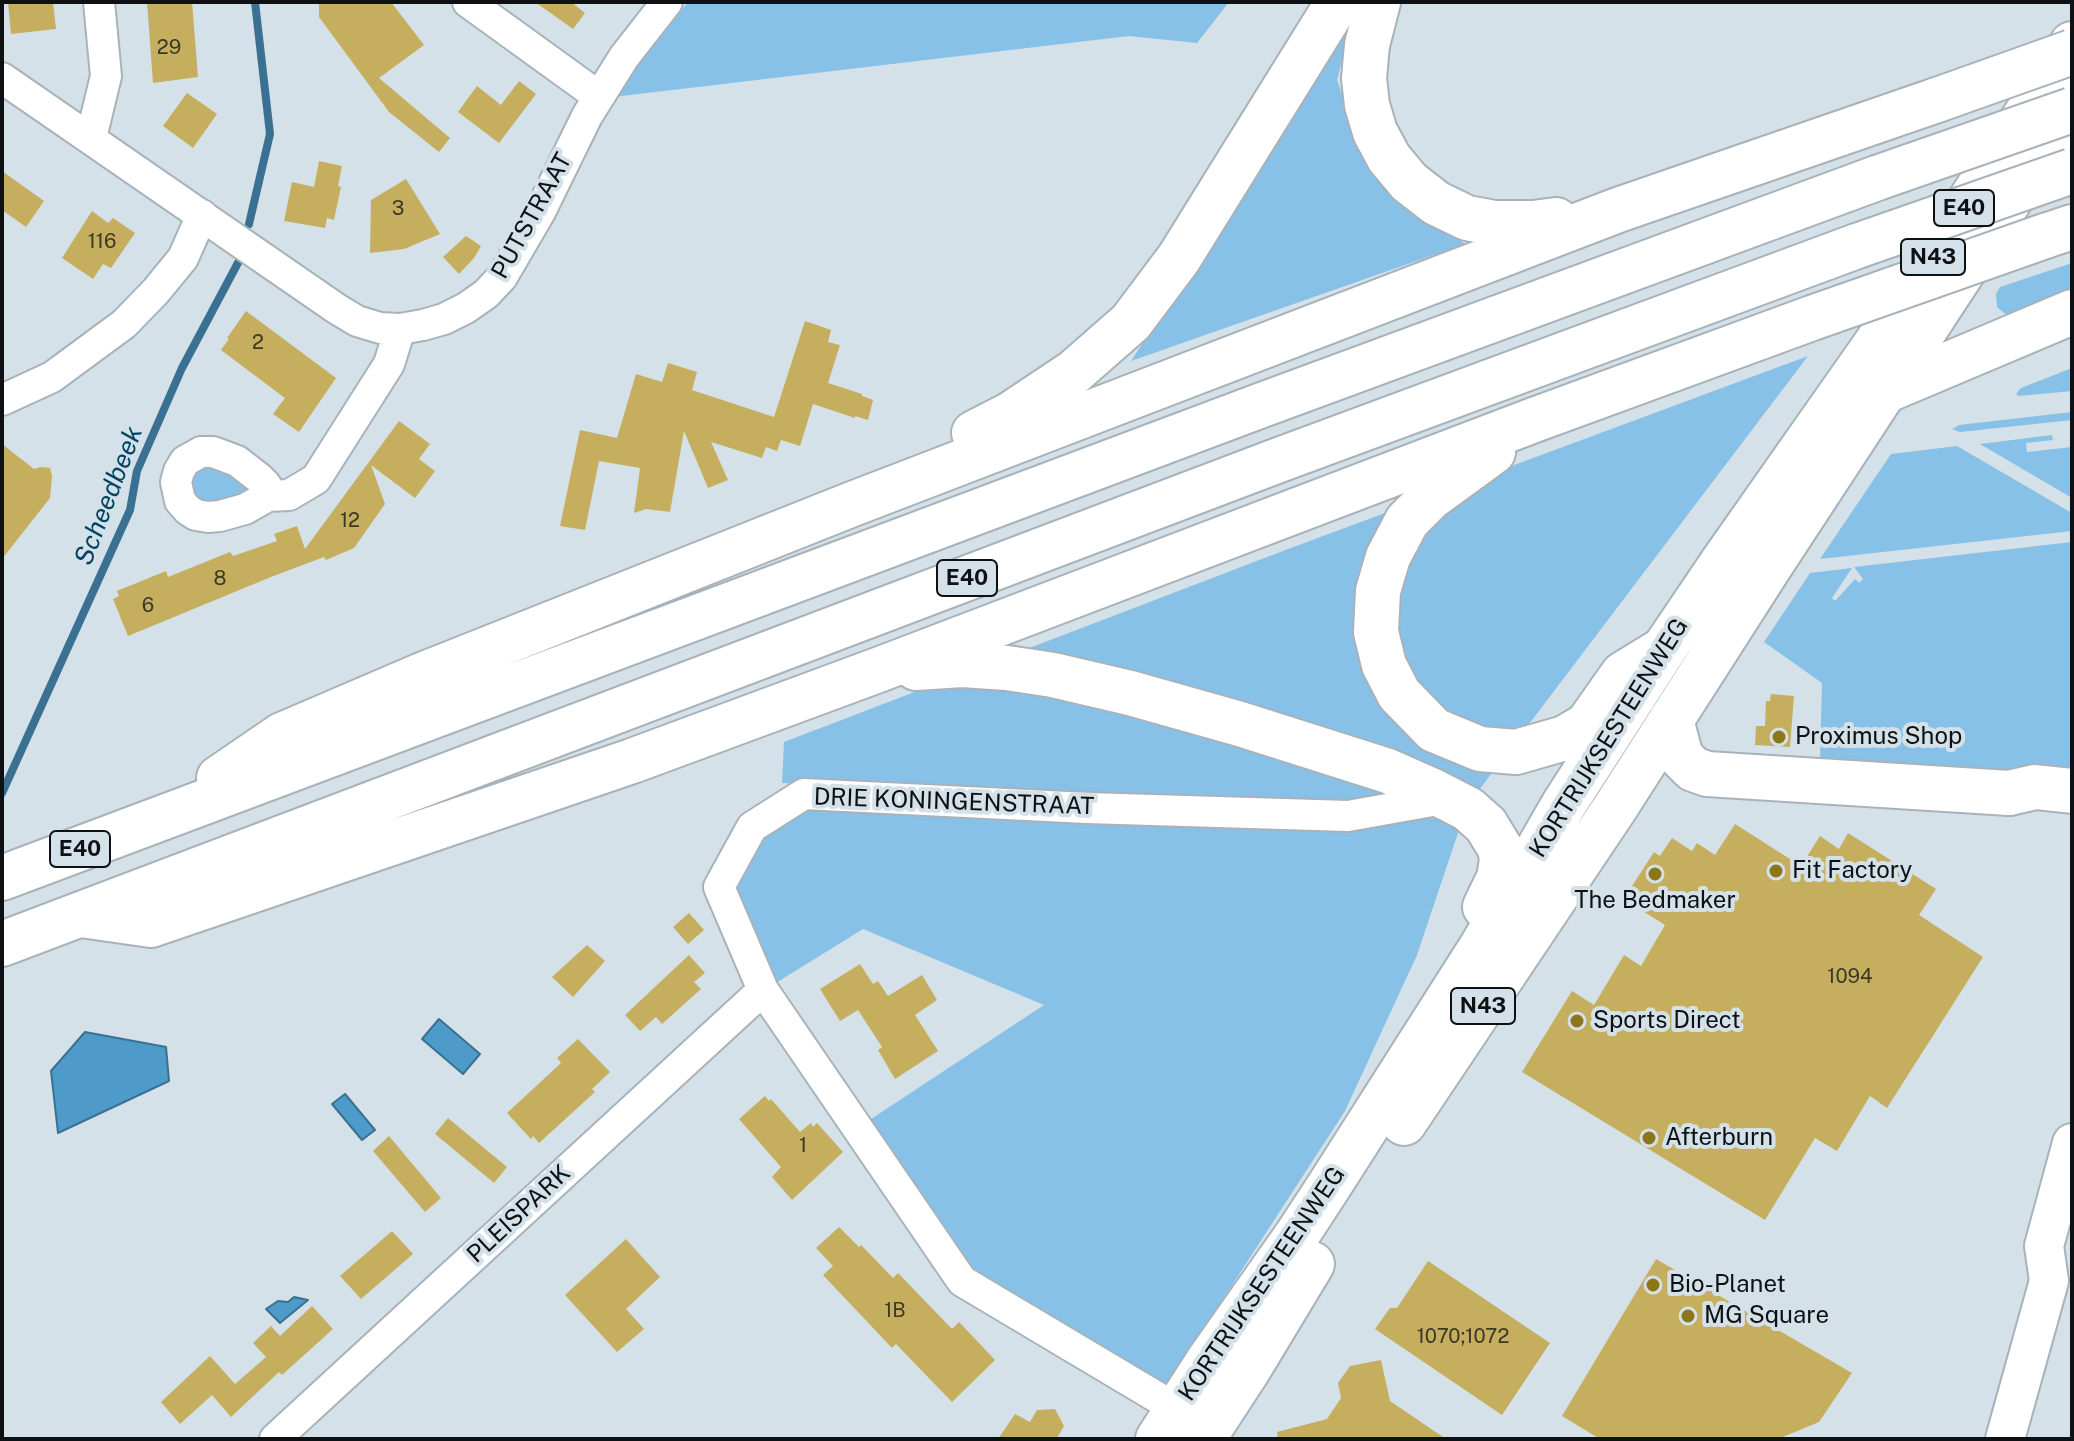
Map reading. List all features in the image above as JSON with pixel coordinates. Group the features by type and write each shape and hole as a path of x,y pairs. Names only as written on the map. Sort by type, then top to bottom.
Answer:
{"main road":[{"path":"855,503 902,469 1024,405 1074,372 1131,322 1179,258 1338,2"},
{"path":"1378,2 1367,45 1364,78 1367,105 1375,132 1389,158 1409,182 1436,203 1467,218 1494,223 1533,223 1618,210"},
{"name":"KORTRIJKSESTEENWEG","path":"1181,1433 1209,1360 1297,1235 1482,946 1564,804 1664,649 1885,331 2072,44"},
{"path":"159,819 282,735 422,675 855,503 1618,210 2072,52"},
{"name":"KORTRIJKSESTEENWEG","path":"1181,1433 1362,1186 1594,839 2072,107"},
{"name":"E40","path":"2,878 1262,405 2072,107"},
{"name":"E40","path":"2,944 1294,454 1857,246 2072,171"},
{"path":"79,915 151,925 632,761 1534,420 2059,232"},
{"path":"1885,391 2072,312"},
{"path":"1534,420 1430,498 1407,521 1388,557 1378,591 1376,632 1384,665 1399,694 1434,730 1480,749 1516,752 1565,738 1587,725 1623,674 1664,649"},
{"path":"878,670 962,665 1053,675 1240,724 1388,771 1441,794 1468,809 1486,825 1500,848 1499,878 1477,928 1482,946"},
{"path":"1671,720 1681,757 1693,769 1707,774 2009,793 2035,787 2072,791"}],"street":[{"path":"91,138 106,76 99,2"},
{"path":"468,2 598,96"},
{"name":"PUTSTRAAT","path":"2,78 357,321 380,328 400,329 434,322 466,308 486,294 502,277 540,212 598,96 667,2"},
{"path":"2,400 52,377 124,324 183,258 202,215"},
{"path":"268,496 289,495 316,479 389,364 400,329"},
{"name":"DRIE KONINGENSTRAAT","path":"1181,1433 1160,1399 962,1281 763,990 719,887 752,827 804,794 1087,808 1348,816 1441,794"},
{"name":"PLEISPARK","path":"275,1439 763,990"},
{"path":"2060,1275 2044,1246 2072,1143"},
{"path":"2005,1439 2072,1237"}],"shaded area":[{"path":"688,2 1229,2 1197,43 1129,36 613,97"},
{"path":"1350,28 1337,80 1357,138 1379,183 1408,208 1465,244 1131,361"},
{"path":"2072,263 2072,301 2009,317 1997,307 1996,294 2000,287"},
{"path":"1808,356 1476,794 1325,804 782,783 784,742 1288,549"},
{"path":"2072,368 2072,391 2016,394 2021,388"},
{"path":"2072,412 2072,420 1960,432 1952,429 1959,425"},
{"path":"2052,435 2053,440 2026,443 2027,452 2072,447 2072,498 1980,444"},
{"path":"1957,446 2072,513 2072,531 1820,559 1891,454"},
{"path":"204,458 256,487 249,497 207,506 184,488"},
{"path":"2072,542 2072,780 1820,764 1822,683 1764,642 1810,573 1852,568 1832,598 1835,601 1855,579 1859,583 1863,579 1854,567"},
{"path":"811,801 1343,825 1438,818 1460,827 1417,955 1345,1111 1164,1390 969,1280 865,1123 1044,1005 863,929 771,986 728,891 756,837"},
{"path":"439,1019 480,1054 463,1074 422,1039"},
{"path":"85,1032 166,1047 169,1081 58,1133 51,1071"},
{"path":"345,1094 375,1130 362,1140 332,1104"},
{"path":"294,1297 308,1300 280,1323 266,1309 278,1301 288,1302"}],"building":[{"path":"8,2 53,2 56,29 11,34"},
{"path":"147,2 192,2 198,77 153,83"},
{"path":"319,2 391,2 424,45 379,78 450,138 439,152 389,112 319,17"},
{"path":"535,2 571,2 585,13 573,29"},
{"path":"519,81 536,94 499,143 458,112 477,86 501,105"},
{"path":"187,93 217,114 193,148 163,126"},
{"path":"319,161 342,166 334,220 327,218 325,228 284,221 292,182 314,187"},
{"path":"2,171 44,201 26,227 2,210"},
{"path":"406,179 440,234 404,249 370,253 371,200"},
{"path":"92,211 108,223 113,218 135,233 111,268 103,264 93,279 62,258"},
{"path":"466,236 481,246 459,274 443,257"},
{"path":"246,311 336,378 299,432 273,414 285,398 221,350"},
{"path":"805,321 831,330 828,342 840,345 828,383 873,400 868,420 813,404 800,446 781,440 777,451 766,447 762,458 711,442 728,480 708,488 684,431 670,512 646,509 634,513 640,468 599,461 585,530 560,526 580,430 617,438 636,374 662,382 668,363 697,372 692,390 774,417"},
{"path":"399,421 430,444 419,459 435,471 415,498 371,465 385,504 354,548 271,577 128,636 113,599 119,596 117,591 166,571 168,577 230,552 233,556 277,541 274,534 297,526 305,549"},
{"path":"2,444 34,469 50,468 52,476 50,498 2,559"},
{"path":"1771,694 1794,696 1790,747 1755,745 1756,726 1765,726 1766,701 1770,701"},
{"path":"1735,824 1801,866 1820,836 1839,849 1848,833 1936,889 1919,915 1983,957 1887,1108 1870,1096 1837,1151 1815,1138 1765,1220 1522,1072 1572,991 1594,1005 1624,955 1641,966 1665,925 1625,897 1654,852 1660,856 1672,838 1692,851 1697,843 1715,855"},
{"path":"689,913 704,930 688,944 673,927"},
{"path":"587,945 605,961 573,997 552,977"},
{"path":"689,955 705,973 694,982 701,989 662,1024 656,1017 640,1031 625,1015"},
{"path":"860,964 873,984 878,981 888,996 922,975 937,1000 915,1015 938,1051 895,1079 878,1050 882,1047 858,1010 840,1021 820,989"},
{"path":"578,1039 610,1072 592,1089 595,1092 539,1143 533,1136 531,1139 507,1113 561,1063 557,1058"},
{"path":"765,1096 800,1132 811,1123 813,1127 817,1123 843,1152 792,1200 772,1177 781,1167 739,1119"},
{"path":"448,1118 507,1167 494,1183 435,1134"},
{"path":"389,1136 441,1198 425,1212 373,1151"},
{"path":"839,1227 893,1278 898,1273 952,1329 959,1322 995,1360 952,1402 896,1344 892,1348 823,1275 833,1266 816,1248"},
{"path":"392,1231 413,1254 361,1299 340,1276"},
{"path":"626,1239 660,1277 626,1309 644,1329 617,1352 565,1295"},
{"name":"MG Square","path":"1656,1259 1852,1373 1819,1422 1778,1439 1600,1439 1562,1416"},
{"path":"1428,1261 1550,1343 1502,1415 1375,1329 1390,1308 1397,1308"},
{"path":"312,1306 333,1329 282,1375 279,1372 231,1417 212,1395 180,1424 161,1402 210,1356 235,1384 266,1357 253,1343 271,1326 280,1336"},
{"path":"1381,1360 1390,1401 1446,1439 1278,1439 1277,1432 1327,1419 1341,1398 1338,1383 1350,1366"},
{"path":"1055,1409 1064,1426 1059,1439 998,1439 1015,1414 1030,1422 1037,1410"}],"waterway":[{"name":"Scheedbeek","path":"249,224 270,134 255,2"},
{"name":"Scheedbeek","path":"2,793 130,510 137,471 182,368 240,259"}],"place":[{"name":"Proximus Shop","path":"1779,737"},
{"name":"Fit Factory","path":"1776,871"},
{"name":"The Bedmaker","path":"1655,874"},
{"name":"Sports Direct","path":"1577,1021"},
{"name":"Afterburn","path":"1649,1138"},
{"name":"Bio-Planet","path":"1653,1285"},
{"name":"MG Square","path":"1688,1316"}]}
